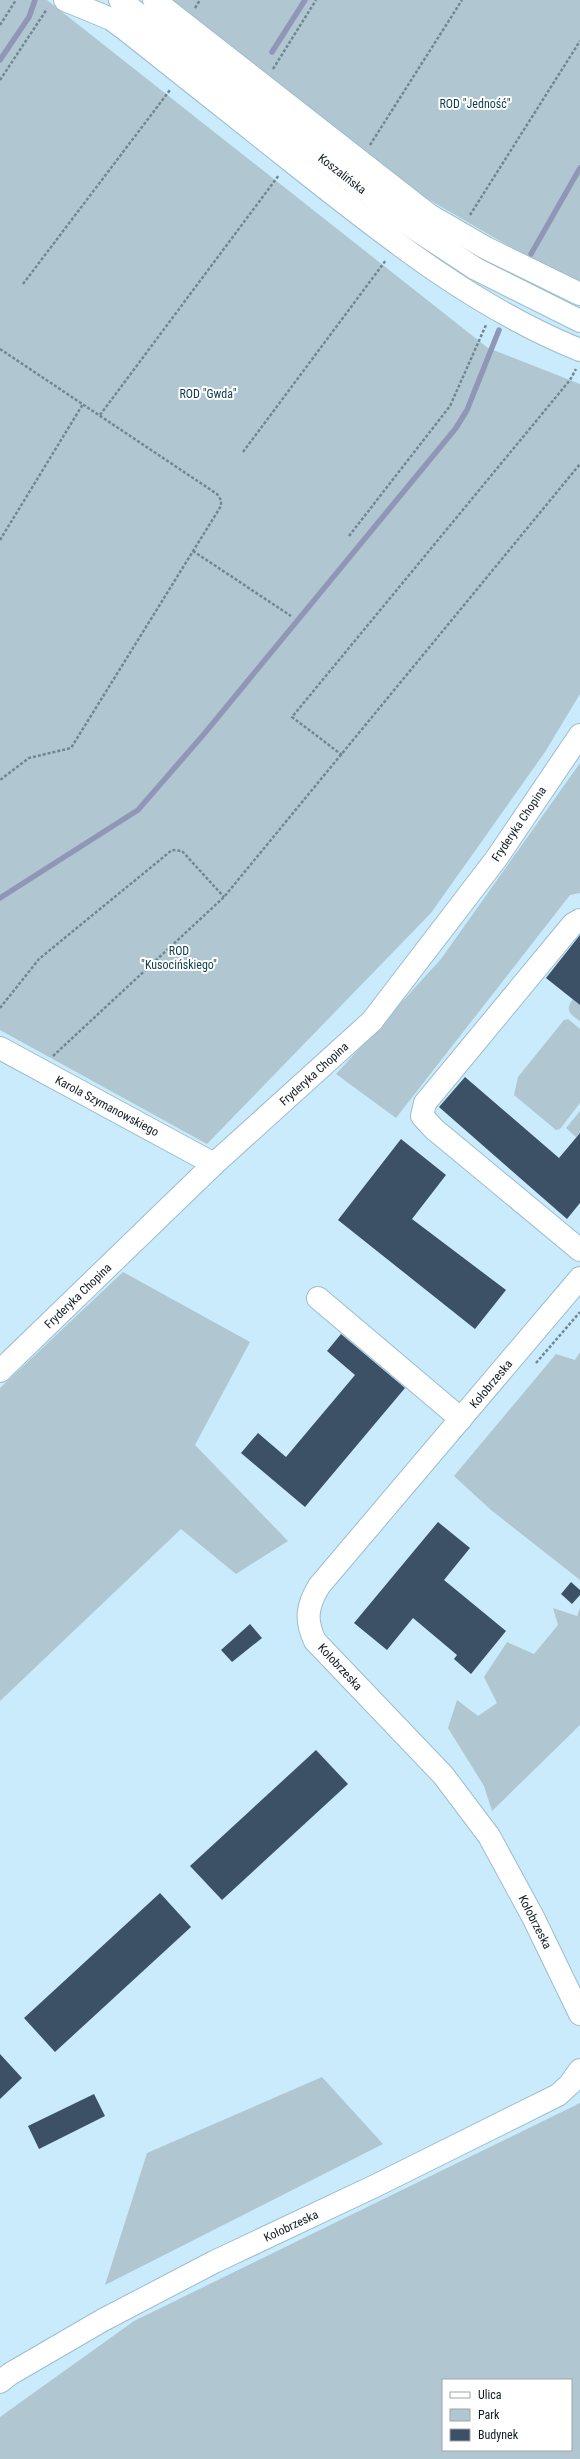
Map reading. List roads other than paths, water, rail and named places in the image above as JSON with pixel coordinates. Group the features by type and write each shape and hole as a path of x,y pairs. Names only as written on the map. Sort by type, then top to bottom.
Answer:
{"street":[{"name":"Koszalińska","path":"120,0 406,223 476,269 580,321"},
{"path":"154,0 429,214 486,248 580,294"},
{"path":"58,1 111,19 346,204 450,281 494,309 580,350"},
{"name":"Fryderyka Chopina","path":"0,1371 214,1164 372,1021 496,859 580,735"},
{"path":"580,920 573,924 425,1103 422,1116 434,1129 580,1250"},
{"name":"Karola Szymanowskiego","path":"0,1048 214,1164"},
{"name":"Kołobrzeska","path":"580,1278 319,1586 311,1599 308,1612 308,1627 315,1641 443,1775 489,1836 533,1917 580,2012"},
{"path":"318,1298 461,1419"},
{"name":"Kołobrzeska","path":"0,2382 10,2374 103,2320 214,2262 377,2185 558,2095 570,2084 580,2070"}],"waterway":[{"path":"0,60 29,17 35,0"},
{"path":"272,52 305,0"},
{"path":"531,254 580,168"},
{"path":"0,898 138,810 204,734 456,428 467,410 499,330"}],"park label":[{"name":"ROD \"Jedność\"","path":"475,104"},
{"name":"ROD \"Gwda\"","path":"208,394"},
{"name":"ROD \"Kusocińskiego\"","path":"179,958"}]}
